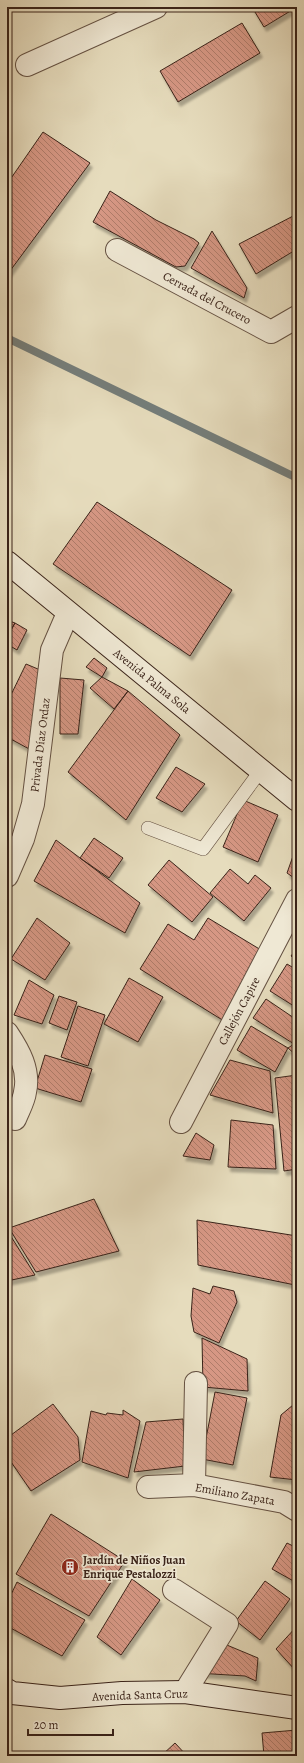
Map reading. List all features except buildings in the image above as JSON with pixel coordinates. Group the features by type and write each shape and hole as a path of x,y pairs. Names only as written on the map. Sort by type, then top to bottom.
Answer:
{"street":[{"path":"26,66 156,7"},
{"name":"Cerrada del Crucero","path":"117,250 271,332 297,317"},
{"name":"Avenida Palma Sola","path":"7,562 297,800"},
{"name":"Privada Díaz Ordaz","path":"7,876 23,839 33,804 52,650 68,613"},
{"name":"Callejón Capire","path":"181,1122 297,900"},
{"path":"7,1033 18,1049 26,1073 25,1093 15,1119"},
{"path":"194,1485 196,1383"},
{"name":"Emiliano Zapata","path":"148,1487 194,1485 284,1502 297,1510"},
{"path":"174,1590 227,1624 184,1692"},
{"name":"Avenida Santa Cruz","path":"9,1695 60,1698 122,1693 184,1692 297,1708"}],"lane":[{"path":"148,828 203,849 261,770"}],"waterway":[{"path":"7,338 297,478"}],"place":[{"name":"Jardín de Niños Juan Enrique Pestalozzi","path":"70,1567"}]}
